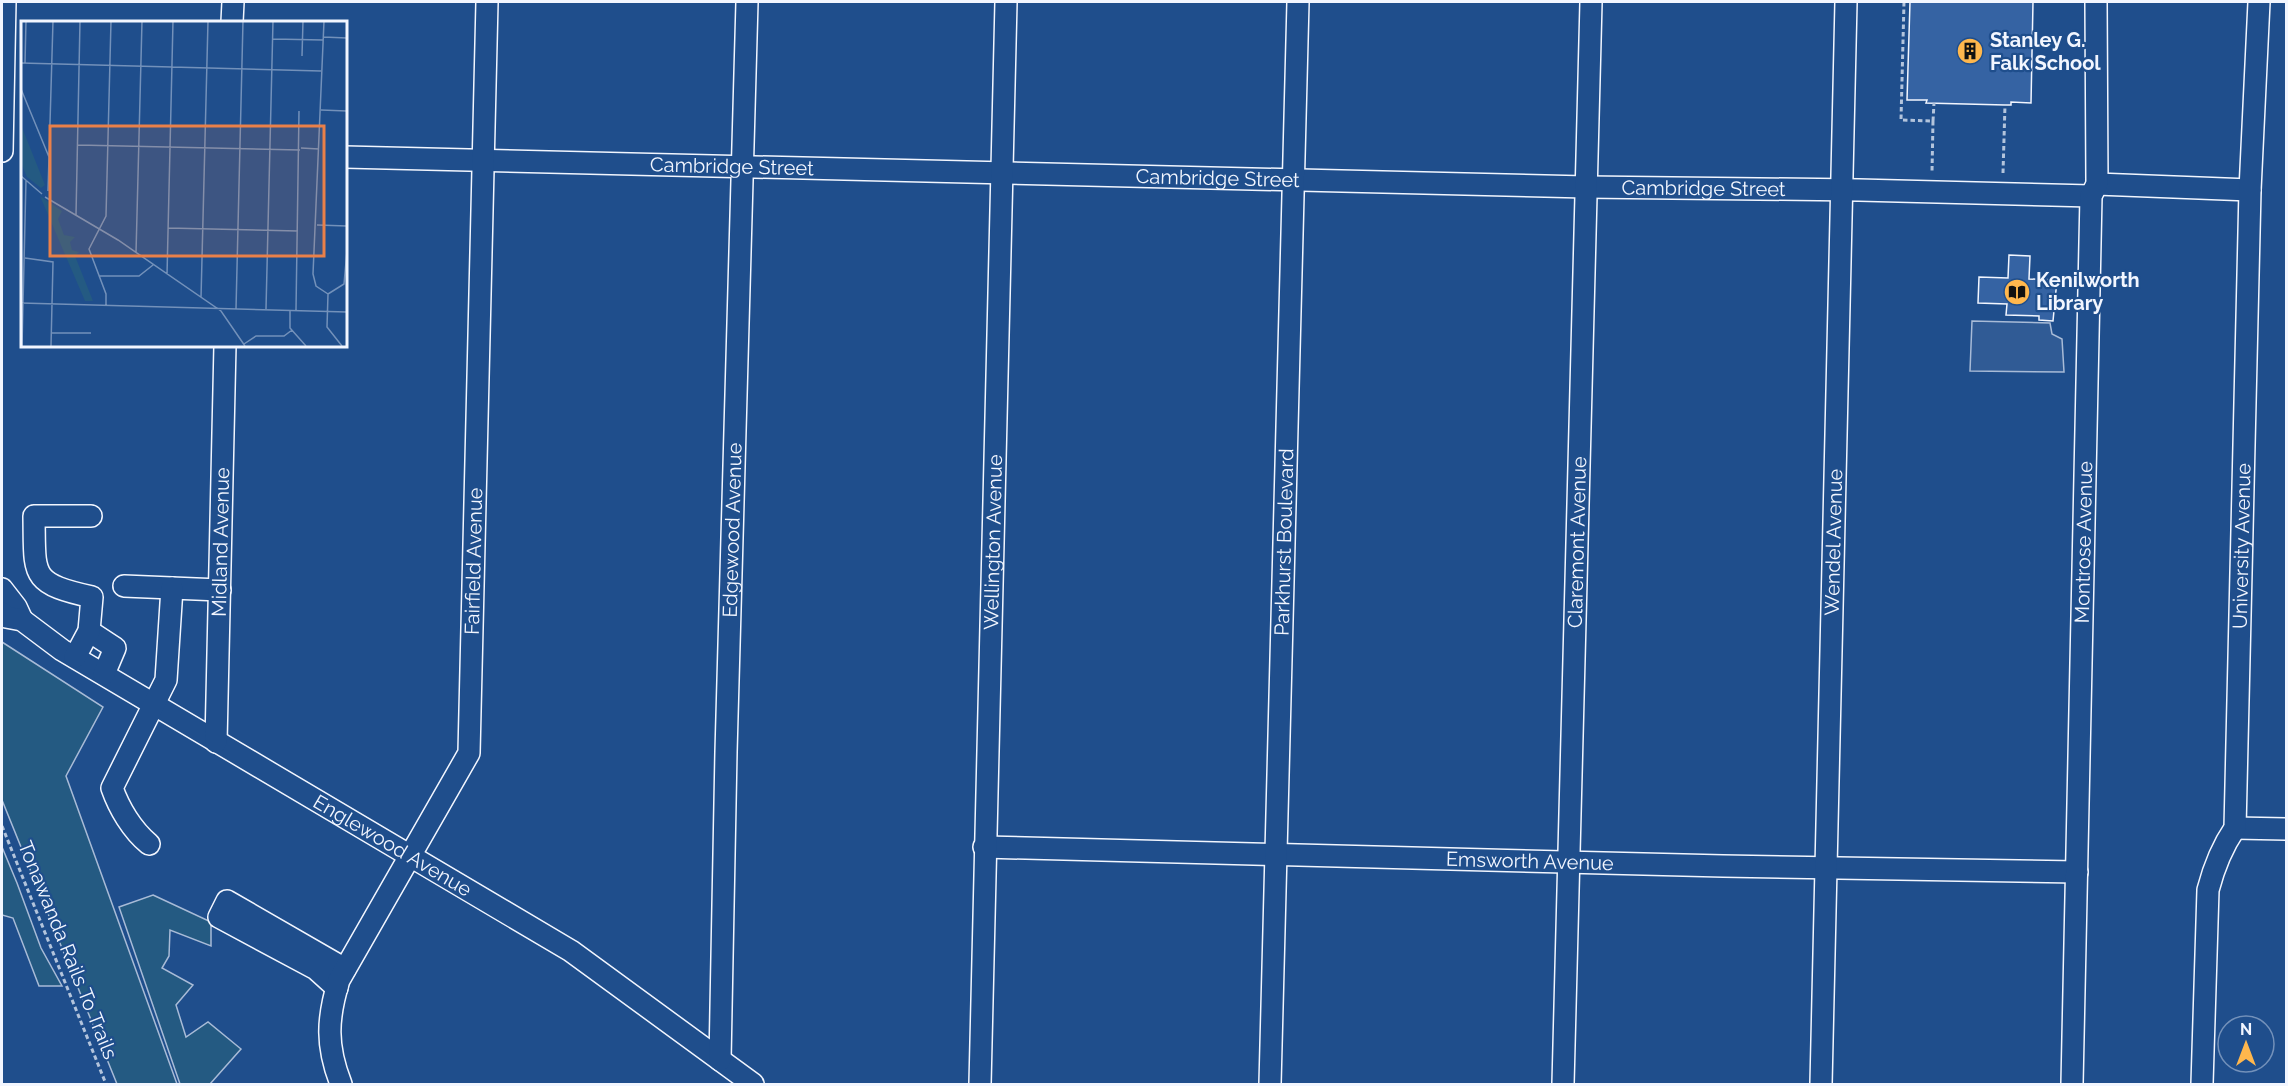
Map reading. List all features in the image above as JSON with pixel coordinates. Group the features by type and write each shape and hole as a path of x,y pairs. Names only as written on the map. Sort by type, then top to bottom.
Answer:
{"street":[{"path":"2,151 5,2"},
{"path":"232,21 233,2"},
{"name":"Fairfield Avenue","path":"341,1084 330,1051 328,1028 331,1004 341,979 469,753 487,2"},
{"name":"Edgewood Avenue","path":"720,1060 725,763 747,2"},
{"name":"Wellington Avenue","path":"980,1084 1006,2"},
{"name":"Parkhurst Boulevard","path":"1270,1084 1298,2"},
{"name":"Claremont Avenue","path":"1563,1084 1591,2"},
{"name":"Wendel Avenue","path":"1821,1084 1846,2"},
{"name":"Montrose Avenue","path":"2072,1084 2086,363 2094,190 2096,2"},
{"name":"University Avenue","path":"2202,1084 2208,890 2214,867 2235,828 2250,190 2259,2"},
{"name":"Cambridge Street","path":"346,157 1587,187 2250,190"},
{"name":"Midland Avenue","path":"216,742 225,346"},
{"path":"75,657 89,631 92,597 61,590 44,580 35,567 34,516 91,516"},
{"path":"124,586 220,590"},
{"path":"149,844 141,838 118,805 112,788 166,681 172,588"},
{"name":"Englewood Avenue","path":"2,589 16,607 22,620"},
{"name":"Englewood Avenue","path":"2,613 6,617 22,620 75,657 570,951 753,1084"},
{"path":"89,631 115,648 104,674"},
{"path":"2235,828 2286,829"},
{"name":"Emsworth Avenue","path":"984,847 2077,872"},
{"path":"227,901 341,979 316,969 219,917 227,901"}],"path":[{"path":"1904,2 1901,120 1933,121"},
{"path":"1932,172 1934,103"},
{"path":"2003,173 2005,105"},
{"name":"Tonawanda Rails To Trails","path":"2,826 106,1084"}],"shaded area":[{"path":"1972,321 2050,323 2052,334 2062,339 2064,372 1970,371"},
{"path":"2,642 103,707 66,776 177,1084 117,1084 2,800"},
{"path":"2,847 41,948 62,986 39,986 13,918 2,915"},
{"path":"153,895 211,922 211,946 170,930 169,956 162,968 193,985 176,1005 186,1037 208,1022 241,1049 210,1084 180,1084 119,907"}],"building":[{"name":"Stanley G. Falk School","path":"1910,2 2033,2 2031,103 2011,102 2011,105 2005,105 1926,103 1927,100 1907,100"},
{"name":"Kenilworth Library","path":"2009,255 2030,256 2029,279 2057,280 2053,321 2039,320 2039,316 2006,315 2007,304 1978,303 1979,277 2008,278"}],"place":[{"name":"Stanley G. Falk School","path":"1970,51"},
{"name":"Kenilworth Library","path":"2017,292"}]}
